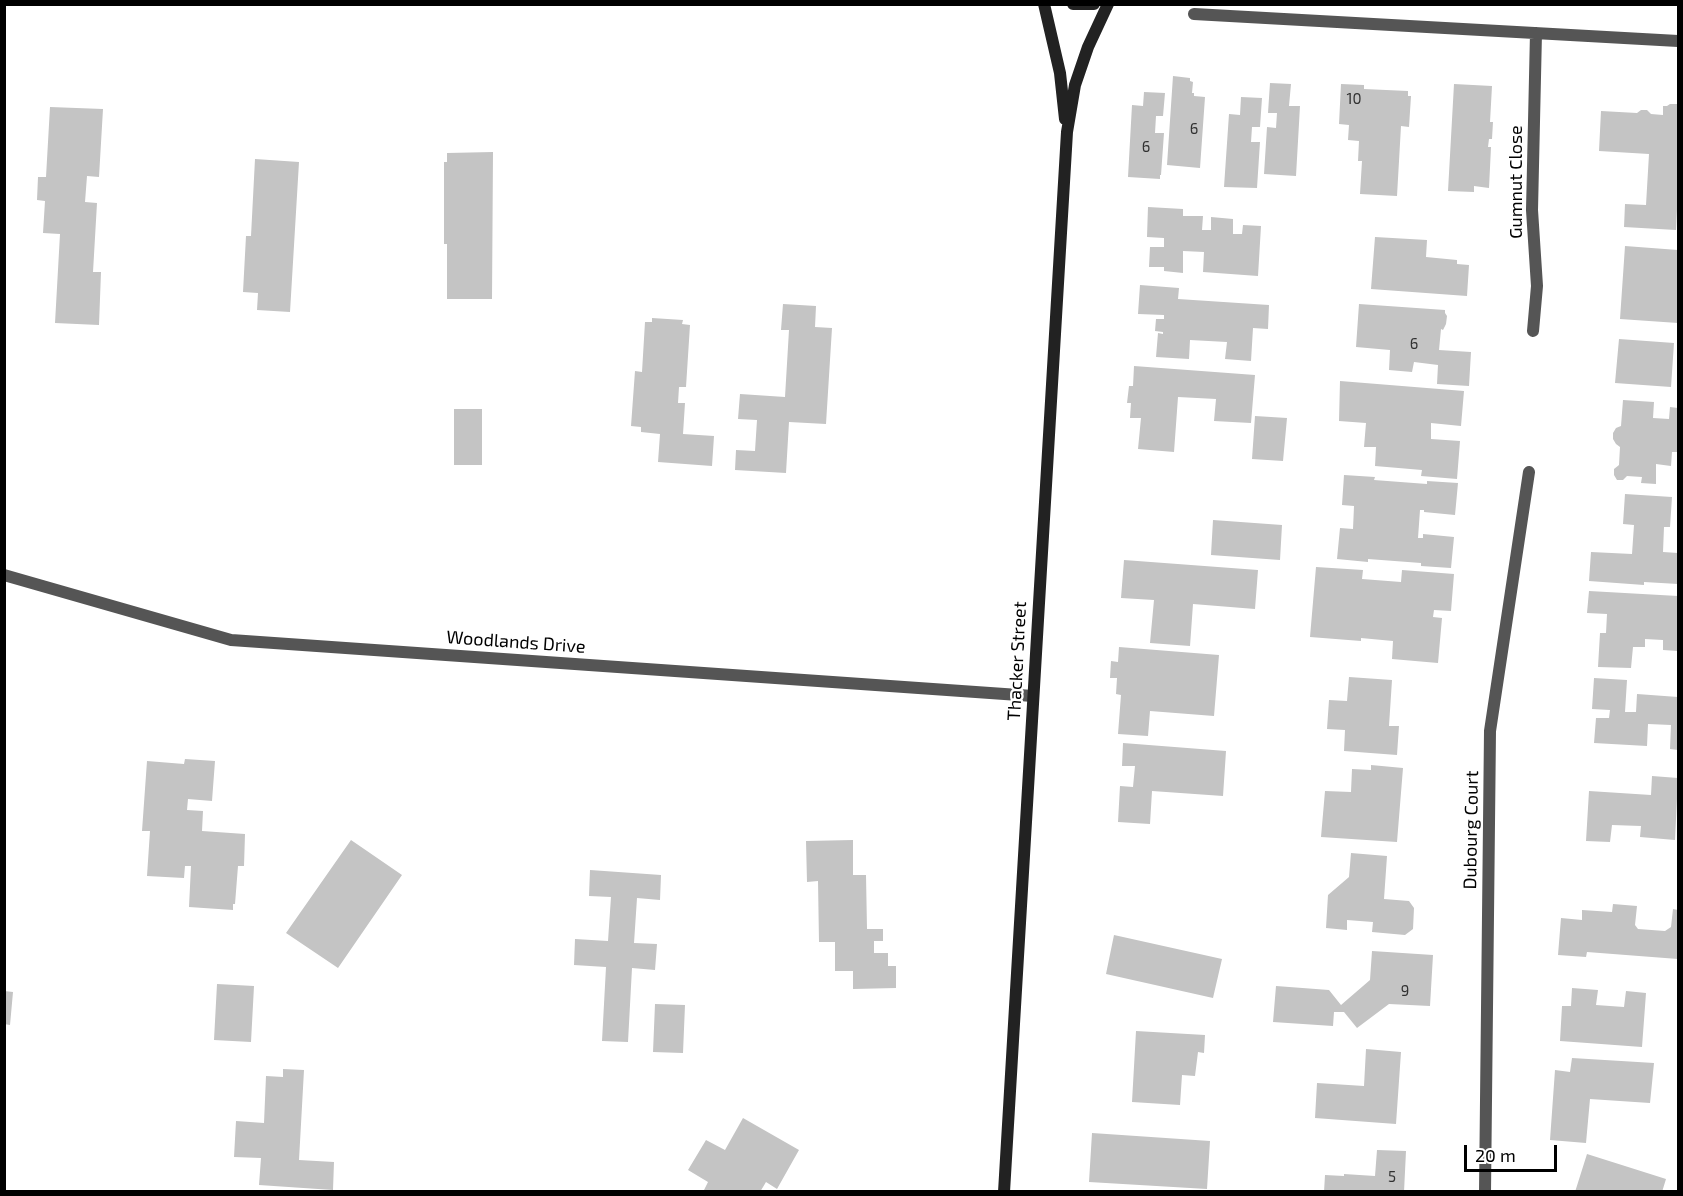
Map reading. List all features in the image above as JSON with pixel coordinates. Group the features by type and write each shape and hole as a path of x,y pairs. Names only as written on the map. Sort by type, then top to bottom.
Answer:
{"street":[{"name":"Thacker Street","path":"1044,4 1060,73 1067,132"},
{"path":"1073,4 1094,4"},
{"name":"Thacker Street","path":"1004,1191 1067,132 1076,85 1088,47 1108,4"},
{"path":"1194,14 1678,41"},
{"name":"Gumnut Close","path":"1533,331 1536,286 1532,210 1536,33"},
{"name":"Dubourg Court","path":"1485,1191 1490,731 1529,472"},
{"name":"Woodlands Drive","path":"4,575 231,640 1034,696"}],"building":[{"path":"1173,76 1190,78 1193,82 1194,96 1205,97 1200,168 1167,165"},
{"path":"1270,83 1291,84 1289,106 1300,106 1296,176 1264,174 1267,127 1276,128 1277,113 1268,113"},
{"path":"1341,84 1364,85 1364,89 1408,91 1408,96 1411,96 1409,127 1401,126 1397,196 1360,194 1362,161 1358,161 1359,141 1348,140 1349,125 1339,124"},
{"path":"1454,84 1492,86 1490,122 1493,122 1492,139 1489,139 1488,147 1491,147 1489,188 1474,186 1474,192 1448,191"},
{"path":"1144,92 1165,93 1163,116 1156,116 1155,133 1164,133 1160,179 1128,177 1132,105 1143,106"},
{"path":"1241,97 1262,98 1260,127 1252,127 1251,142 1260,142 1257,188 1224,187 1229,114 1240,115"},
{"path":"1677,104 1678,107 1676,230 1624,227 1625,204 1646,205 1649,154 1599,151 1601,111 1637,113 1647,110 1651,114 1663,115 1663,106"},
{"path":"50,107 103,109 99,177 87,176 85,202 97,203 93,272 101,272 99,325 55,323 60,234 43,233 45,201 37,200 38,177 46,177"},
{"path":"493,152 492,299 447,299 444,162 447,162 447,153"},
{"path":"255,159 299,162 290,312 257,310 258,293 243,292 246,236 251,236"},
{"path":"1148,207 1183,209 1183,216 1203,216 1202,230 1211,230 1211,217 1233,219 1233,234 1242,234 1243,225 1261,226 1258,276 1203,272 1204,252 1183,251 1183,273 1164,271 1164,267 1149,267 1150,247 1164,247 1164,238 1147,237"},
{"path":"1375,237 1427,240 1426,257 1457,260 1457,264 1469,265 1467,296 1371,289"},
{"path":"1625,246 1678,250 1678,323 1620,319"},
{"path":"1140,285 1179,288 1178,299 1269,305 1268,329 1253,328 1251,361 1225,359 1227,342 1190,340 1189,359 1156,357 1158,333 1163,334 1163,332 1155,331 1156,319 1164,319 1164,315 1138,314"},
{"path":"783,304 816,306 815,327 832,328 826,424 789,422 786,473 735,470 736,450 755,451 757,420 738,419 740,394 785,397 789,330 781,330"},
{"path":"1359,304 1445,310 1446,324 1443,330 1441,329 1439,350 1471,352 1469,386 1437,384 1438,365 1414,362 1412,372 1389,370 1390,350 1356,347"},
{"path":"652,318 683,320 682,324 690,325 686,387 679,387 678,403 685,403 683,434 714,436 712,466 658,462 660,434 641,432 641,427 631,426 635,371 642,372 645,322 652,322"},
{"path":"1619,339 1674,343 1671,387 1615,383"},
{"path":"1134,366 1255,375 1251,423 1214,421 1216,399 1178,397 1174,452 1138,449 1141,418 1130,418 1131,403 1127,403 1129,386 1133,386"},
{"path":"1340,381 1464,391 1461,426 1431,423 1431,439 1460,441 1457,479 1421,476 1422,470 1375,466 1376,447 1364,447 1366,423 1339,421"},
{"path":"1623,400 1654,402 1653,418 1669,419 1670,407 1678,408 1678,452 1672,452 1671,466 1656,464 1656,484 1641,483 1642,477 1627,476 1623,480 1617,480 1614,475 1614,469 1619,465 1620,447 1613,439 1613,433 1621,426"},
{"path":"454,409 482,409 482,465 454,465"},
{"path":"1255,416 1287,418 1283,461 1252,459"},
{"path":"1344,475 1427,484 1427,481 1458,483 1455,515 1420,510 1418,538 1423,538 1423,534 1454,537 1451,568 1421,566 1421,563 1337,559 1340,528 1353,529 1354,506 1342,505"},
{"path":"1625,494 1672,497 1670,527 1664,527 1663,552 1678,553 1678,584 1644,582 1644,585 1589,581 1591,552 1632,554 1634,525 1623,524"},
{"path":"1213,520 1282,525 1280,560 1211,555"},
{"path":"1124,560 1258,570 1255,609 1193,604 1190,646 1150,643 1154,600 1121,598"},
{"path":"1316,567 1363,570 1362,579 1401,582 1402,570 1454,574 1451,611 1434,610 1433,617 1442,618 1438,663 1392,659 1393,641 1310,637"},
{"path":"1589,591 1678,596 1678,651 1663,650 1663,640 1645,639 1645,647 1633,647 1631,668 1598,667 1600,633 1606,633 1607,614 1587,613"},
{"path":"1119,647 1219,655 1214,716 1150,711 1148,736 1118,734 1121,695 1116,694 1117,678 1110,678 1111,661 1118,662"},
{"path":"1349,677 1392,680 1389,726 1399,726 1397,755 1344,751 1345,730 1327,729 1329,700 1347,701"},
{"path":"1594,678 1627,680 1625,712 1636,712 1637,694 1678,697 1678,750 1670,749 1671,725 1648,724 1647,746 1594,743 1596,718 1609,718 1610,710 1592,709"},
{"path":"1123,743 1226,751 1223,796 1152,791 1150,824 1118,822 1120,786 1133,787 1135,766 1122,766"},
{"path":"185,759 215,761 212,801 188,799 187,810 203,811 202,831 245,834 244,866 238,866 233,910 189,907 191,866 185,866 184,878 147,876 150,831 142,831 147,761 184,764"},
{"path":"1371,765 1403,768 1397,842 1321,837 1325,791 1351,792 1352,769 1371,770"},
{"path":"1652,776 1678,778 1675,840 1640,837 1641,826 1612,825 1610,842 1586,841 1589,791 1651,795"},
{"path":"351,840 402,875 338,968 286,933"},
{"path":"853,840 853,875 866,875 867,929 883,929 883,941 874,941 874,953 888,953 888,966 896,966 896,988 853,989 853,971 835,971 835,942 819,942 818,881 807,882 806,841"},
{"path":"1351,853 1387,856 1384,899 1409,901 1414,908 1413,929 1405,935 1372,932 1373,922 1347,920 1347,930 1326,928 1328,895 1349,877"},
{"path":"590,870 661,875 660,900 637,898 634,943 657,944 655,970 632,968 628,1042 602,1041 606,967 574,965 575,939 608,941 611,897 589,896"},
{"path":"1613,904 1637,906 1635,925 1638,929 1665,931 1671,927 1673,909 1678,910 1678,959 1587,952 1586,957 1558,955 1561,918 1582,920 1582,910 1612,912"},
{"path":"1114,935 1222,959 1213,998 1106,974"},
{"path":"1372,951 1433,955 1430,1006 1389,1004 1357,1028 1344,1012 1334,1012 1333,1026 1273,1022 1276,986 1329,990 1341,1005 1370,980"},
{"path":"217,984 254,986 251,1042 214,1040"},
{"path":"1572,988 1598,990 1596,1005 1624,1007 1626,991 1646,993 1642,1047 1560,1041 1562,1006 1571,1006"},
{"path":"4,991 13,992 10,1025 4,1024"},
{"path":"655,1004 685,1005 683,1053 653,1052"},
{"path":"1136,1031 1205,1035 1204,1053 1198,1052 1195,1076 1182,1075 1180,1105 1132,1102"},
{"path":"1366,1049 1401,1052 1396,1124 1315,1118 1317,1083 1364,1086"},
{"path":"1572,1058 1654,1063 1650,1103 1590,1099 1586,1143 1550,1140 1555,1070 1570,1072"},
{"path":"283,1069 304,1070 299,1160 334,1162 333,1190 259,1185 261,1158 234,1157 236,1121 264,1123 266,1076 283,1077"},
{"path":"743,1118 799,1150 777,1189 766,1182 760,1192 703,1192 708,1182 688,1170 706,1140 725,1150"},
{"path":"1092,1133 1210,1141 1207,1189 1089,1182"},
{"path":"1377,1150 1406,1151 1404,1192 1324,1192 1325,1175 1375,1176"},
{"path":"1587,1154 1666,1179 1662,1192 1575,1192"}]}
